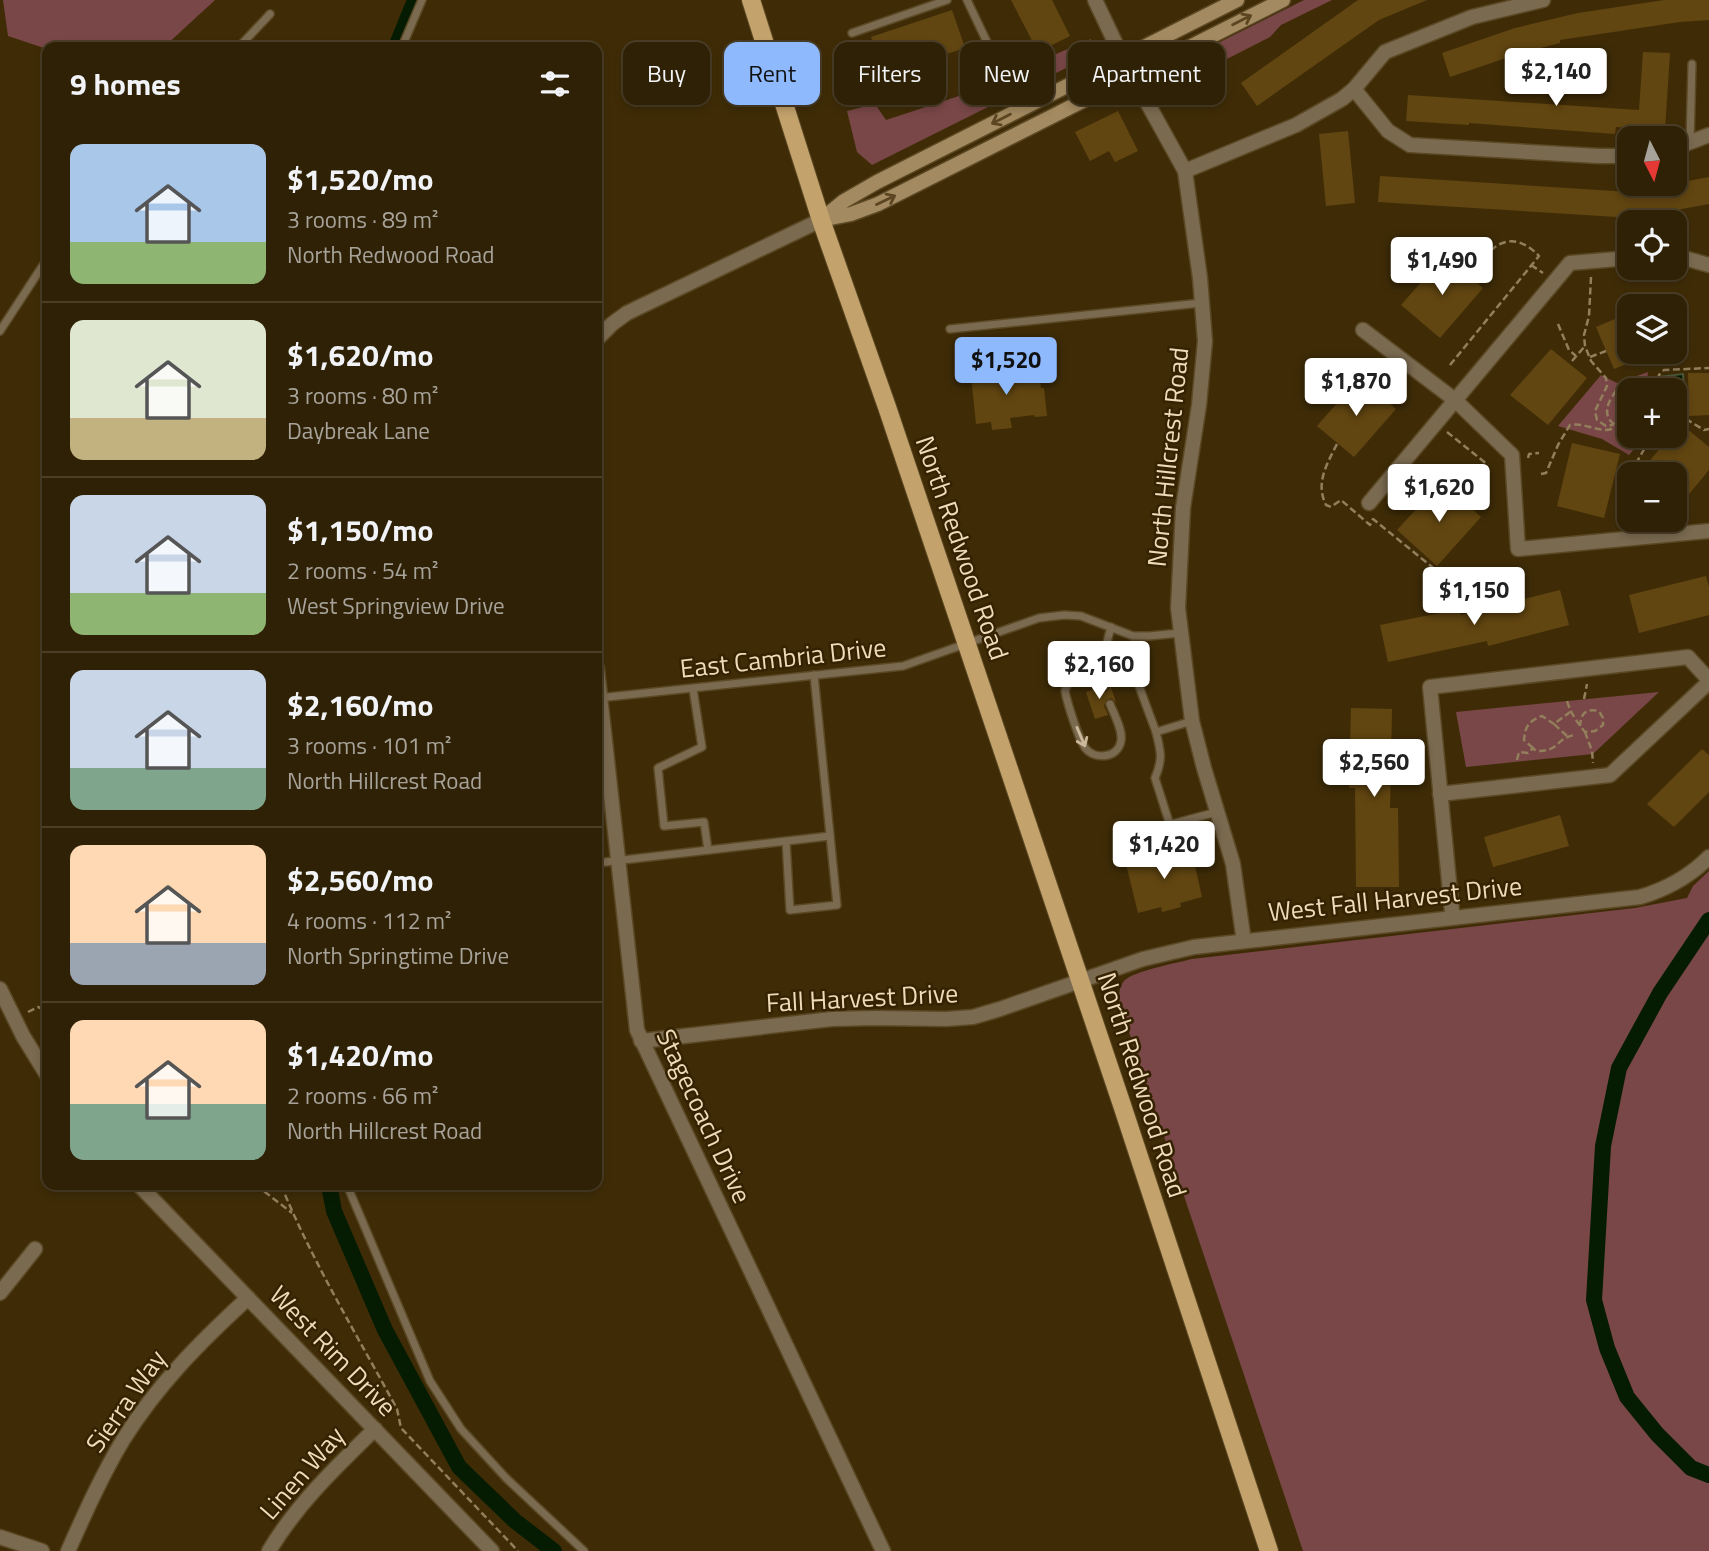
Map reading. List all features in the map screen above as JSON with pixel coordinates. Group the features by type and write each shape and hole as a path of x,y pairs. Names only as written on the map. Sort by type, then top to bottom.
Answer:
{"main road":[{"name":"North Redwood Road","path":"751,0 821,219 887,407 1269,1551"}],"street":[{"name":"North Hillcrest Road","path":"1095,0 1115,42"},
{"path":"1152,42 1237,0"},
{"path":"1200,42 1283,0"},
{"path":"1185,171 1296,125 1342,99 1354,89 1385,52 1472,17 1543,0"},
{"path":"602,334 627,313 821,219 870,186 1068,85"},
{"path":"1354,89 1388,131 1410,145 1617,156"},
{"path":"821,219 851,214 878,204 1074,105"},
{"name":"North Hillcrest Road","path":"1148,105 1185,171 1200,278 1205,341 1183,508 1178,607 1192,721 1233,864 1243,936"},
{"path":"1687,143 1709,135"},
{"path":"1369,503 1570,263 1617,259"},
{"path":"1687,259 1709,265"},
{"path":"1363,330 1455,400 1512,455 1518,549 1709,531"},
{"path":"1440,794 1610,775 1709,681 1688,657 1430,687 1451,912"},
{"name":"Stagecoach Drive","path":"602,724 635,1024 883,1551"},
{"name":"West Fall Harvest Drive","path":"1080,981 1143,959 1194,947 1640,897 1657,892 1687,876 1709,857"},
{"name":"Fall Harvest Drive","path":"641,1041 832,1019 960,1018 994,1011 1080,981"},
{"path":"0,989 42,1067"},
{"name":"West Rim Drive","path":"144,1190 492,1551"},
{"path":"0,1293 35,1248"},
{"name":"Sierra Way","path":"68,1551 108,1466 138,1418 185,1359 248,1298"},
{"name":"Linen Way","path":"269,1551 314,1490 375,1429"},
{"path":"0,1537 42,1551"}],"lane":[{"path":"404,42 422,0"},
{"path":"852,33 947,0"},
{"path":"967,0 987,42"},
{"path":"244,42 270,14"},
{"path":"1690,142 1692,64"},
{"path":"0,331 42,267"},
{"path":"950,329 1202,303"},
{"name":"East Cambria Drive","path":"602,698 903,666 1039,618 1064,614 1081,616 1133,636 1181,633"},
{"path":"1104,686 1101,665 1111,627"},
{"path":"1110,704 1121,741 1109,755 1098,756 1087,751 1081,742 1065,691 1071,678 1101,665 1129,673 1136,678 1156,732 1161,763 1155,778 1170,825"},
{"path":"786,841 790,909 837,905 814,675"},
{"path":"693,689 702,747 658,768 660,791 664,827 704,822 708,850"},
{"path":"1156,732 1192,721"},
{"path":"1119,838 1218,812"},
{"path":"602,862 830,836"},
{"path":"349,1190 430,1381 461,1429 507,1479 584,1551"}],"path":[{"path":"1450,365 1539,256 1521,242 1510,241 1488,252 1474,270"},
{"path":"1591,273 1585,346 1595,366 1606,378 1607,386 1595,411 1597,420 1606,426 1617,426"},
{"path":"1558,324 1569,350 1576,356"},
{"path":"1572,361 1585,346"},
{"path":"1590,357 1606,351"},
{"path":"1658,378 1664,370 1709,368"},
{"path":"1613,425 1607,416 1606,405 1617,389"},
{"path":"1687,420 1704,430 1709,429"},
{"path":"1541,474 1546,473 1570,425 1581,425 1604,432 1612,429 1613,425"},
{"path":"1447,432 1488,465"},
{"path":"1526,463 1529,454 1539,453"},
{"path":"1437,571 1476,576 1516,572"},
{"path":"1584,699 1587,684"},
{"path":"1567,701 1570,712 1585,733 1595,767"},
{"path":"1580,726 1585,712 1591,709 1599,711 1603,718 1602,725 1595,731 1585,733"},
{"path":"1554,724 1570,712"},
{"path":"1567,736 1542,716 1533,720 1524,730 1524,740 1536,751 1554,749 1560,739 1575,735"},
{"path":"1517,760 1519,752 1528,752 1533,748"},
{"path":"29,1012 38,1007 42,1009"},
{"path":"263,1190 293,1215"},
{"path":"283,1190 329,1285 397,1409 404,1433 518,1551"}],"shaded area":[{"path":"3,0 215,0 169,42 42,42 42,47 8,36"},
{"path":"1304,0 1332,0 1281,25 1270,37 1225,60 1225,42 1220,42"},
{"path":"1068,49 1068,67 1054,74 1054,55"},
{"path":"960,95 960,105 992,105 872,165 857,152 847,111 876,105 886,120 932,105 946,105 946,100"},
{"path":"1648,372 1647,378 1631,378"},
{"path":"1683,374 1683,378 1657,378"},
{"path":"1601,375 1617,383 1617,448 1602,439 1558,426"},
{"path":"1617,448 1635,448 1629,455"},
{"path":"1659,692 1593,754 1466,767 1456,712"},
{"path":"1709,871 1709,1551 1303,1551 1119,1002 1122,983 1136,974 1192,959 1635,908 1687,898 1693,886"}],"building":[{"path":"1011,0 1052,0 1070,36 1054,44 1033,42"},
{"path":"1358,0 1427,0 1379,20 1257,106 1241,83"},
{"path":"1664,0 1709,0 1709,20 1560,40 1560,43 1450,77 1442,53 1515,28 1578,13"},
{"path":"952,10 963,42 960,42 960,50 946,54 946,42 873,42 871,37"},
{"path":"1643,52 1670,53 1665,126 1617,126 1615,134 1406,121 1408,95 1639,110"},
{"path":"1118,111 1138,151 1115,162 1109,151 1090,161 1075,132"},
{"path":"1348,131 1355,203 1326,206 1319,134"},
{"path":"1380,176 1617,191 1617,196 1687,196 1687,181 1709,177 1709,204 1676,210 1617,210 1617,217 1378,202"},
{"path":"1445,255 1483,288 1440,338 1401,305"},
{"path":"1617,318 1617,364 1626,364 1614,369 1596,327"},
{"path":"1551,349 1587,378 1548,425 1510,395"},
{"path":"986,365 986,371 1007,369 1007,372 1014,372 1014,375 1032,373 1033,378 1040,377 1047,416 1010,418 1012,428 992,430 991,422 976,424 970,367"},
{"path":"1688,373 1709,373 1709,415 1689,416"},
{"path":"1359,378 1396,409 1354,457 1317,426"},
{"path":"1687,429 1709,447 1709,470 1687,497 1687,462 1649,462 1660,448 1687,448"},
{"path":"1572,443 1620,454 1604,518 1557,506"},
{"path":"1442,481 1481,517 1437,566 1397,530"},
{"path":"1706,576 1709,587 1709,615 1639,633 1629,595"},
{"path":"1560,590 1569,625 1488,646 1487,641 1388,662 1380,625 1460,609 1461,615"},
{"path":"1110,685 1116,702 1111,698 1106,700 1104,706 1108,715 1095,719 1086,692 1098,688 1106,692"},
{"path":"1351,708 1392,709 1390,808 1398,808 1399,887 1356,887 1355,788 1349,788"},
{"path":"1702,749 1709,755 1709,792 1674,827 1647,804"},
{"path":"1560,815 1569,846 1493,867 1484,837"},
{"path":"1191,848 1202,897 1180,903 1181,907 1162,912 1161,907 1138,913 1126,864 1149,859 1148,855 1167,850 1168,854"}],"waterway":[{"path":"398,42 415,0"},
{"path":"1709,920 1660,993 1619,1068 1603,1146 1594,1300 1607,1348 1627,1397 1657,1434 1691,1468 1709,1475"},
{"path":"330,1190 334,1211 385,1330 459,1467 515,1521 554,1551"}]}
